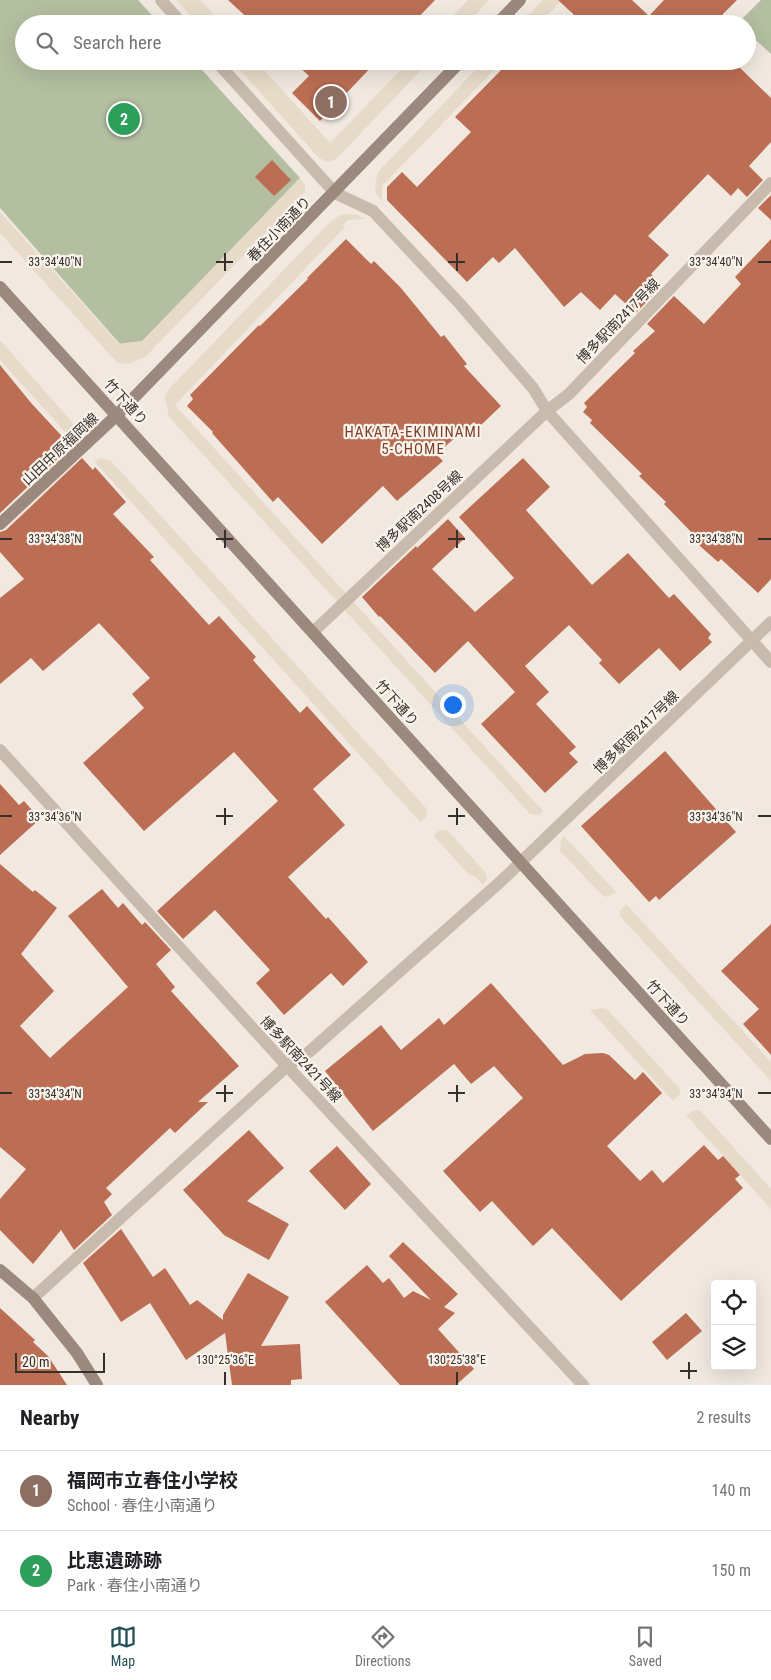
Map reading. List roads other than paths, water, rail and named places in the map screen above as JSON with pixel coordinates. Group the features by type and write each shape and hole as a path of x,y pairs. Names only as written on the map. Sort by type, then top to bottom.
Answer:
{"street":[{"path":"161,0 174,15"},
{"path":"506,15 520,0"},
{"path":"224,70 335,192 373,211 472,318 533,388 547,411 771,662"},
{"name":"春住小南通り","path":"118,416 452,70"},
{"name":"博多駅南2417号線","path":"547,411 569,394 771,182"},
{"name":"竹下通り","path":"0,287 771,1140"},
{"name":"博多駅南2408号線","path":"313,632 547,411"},
{"name":"山田中原福岡線","path":"0,524 118,416"},
{"name":"博多駅南2417号線","path":"33,1298 287,1066 309,1052 520,862 753,642 771,622"},
{"name":"博多駅南2421号線","path":"0,750 287,1066 583,1385"},
{"path":"0,1270 33,1298 77,1353 97,1385"}],"place":[{"name":"福岡市立春住小学校","path":"331,102"},
{"name":"比恵遺跡跡","path":"124,119"}],"district":[{"name":"HAKATA-EKIMINAMI 5-CHOME","path":"413,440"}]}
